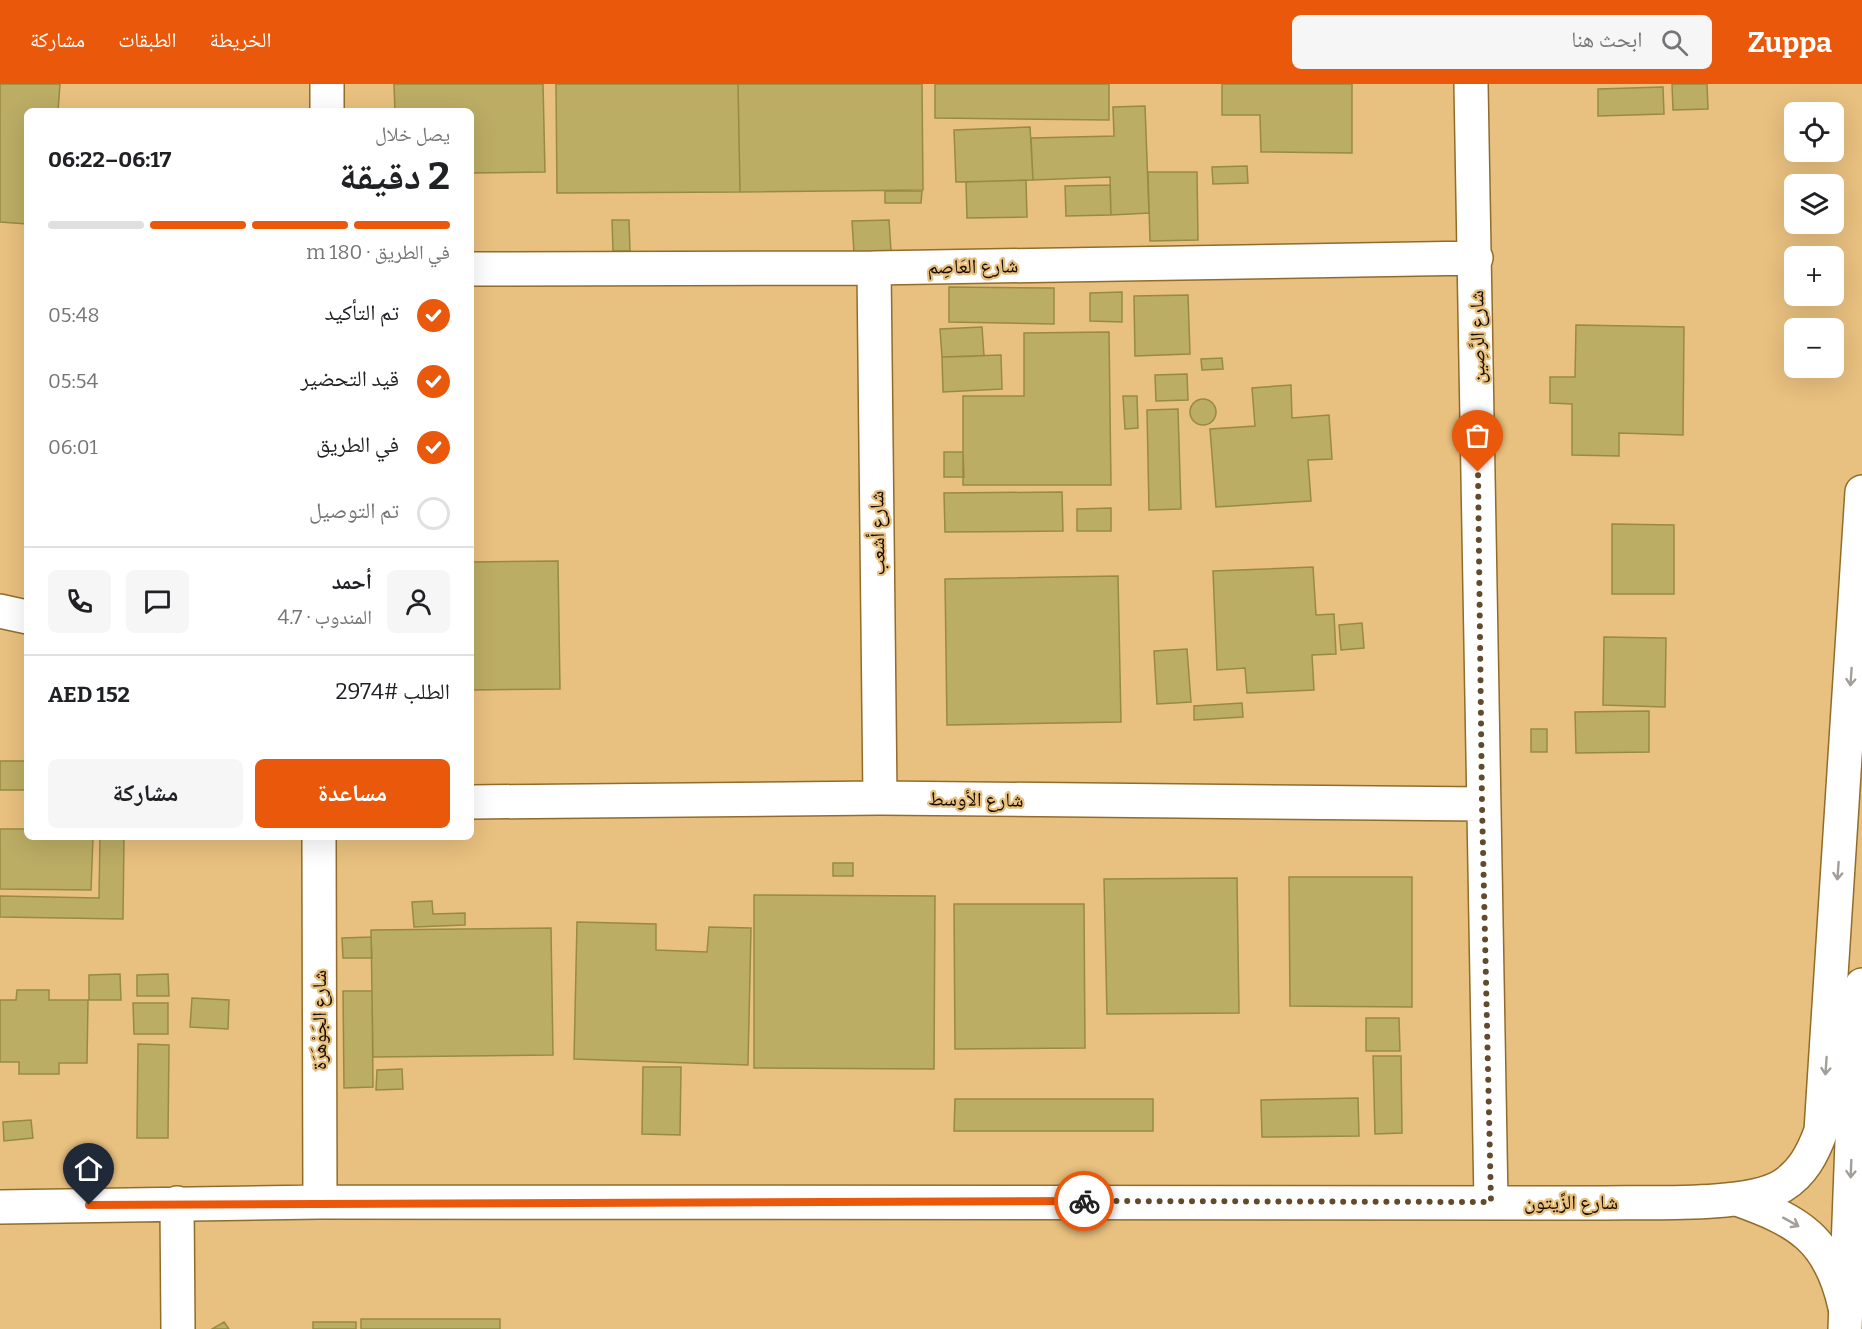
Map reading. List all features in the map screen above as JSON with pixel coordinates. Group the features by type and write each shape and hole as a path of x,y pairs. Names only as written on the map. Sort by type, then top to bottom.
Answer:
{"street":[{"path":"327,84 327,108"},
{"name":"شارع الرَّصِين","path":"1472,84 1482,804 1491,1202"},
{"name":"شارع العَاصِم","path":"474,269 874,268 1476,258"},
{"name":"شارع أشعب","path":"874,268 880,798"},
{"name":"شارع الزَّيتون","path":"0,1207 320,1202 1605,1203 1737,1199 1760,1196 1782,1186 1800,1172 1813,1153 1821,1131 1862,492"},
{"path":"0,612 24,616"},
{"name":"شارع الأوسط","path":"474,802 880,798 1482,804"},
{"name":"شارع الجَوْهَرَة","path":"319,840 320,1202"},
{"path":"1846,1322 1854,1088 1862,985"},
{"name":"شارع الزَّيتون","path":"1737,1199 1774,1213 1800,1227 1823,1251 1839,1281 1846,1322"},
{"path":"177,1203 178,1329"}],"building":[{"path":"0,84 60,84 58,108 24,108 24,224 0,222"},
{"path":"394,84 543,84 545,172 474,173 474,108 395,108"},
{"path":"556,84 738,84 740,192 557,193"},
{"path":"738,84 922,84 923,190 740,192"},
{"path":"935,84 1109,84 1109,120 935,118"},
{"path":"1222,84 1352,84 1352,153 1261,152 1260,115 1222,115"},
{"path":"1672,84 1707,84 1708,109 1673,110"},
{"path":"1663,87 1664,114 1598,116 1598,89"},
{"path":"1145,106 1149,213 1111,215 1110,177 1033,180 1031,138 1114,136 1113,107"},
{"path":"1030,127 1033,180 956,182 954,130"},
{"path":"1247,166 1248,183 1213,184 1212,167"},
{"path":"1148,172 1197,172 1198,240 1150,241"},
{"path":"1026,180 1027,217 967,218 966,182"},
{"path":"1110,185 1111,215 1066,216 1065,186"},
{"path":"885,191 922,191 921,203 885,203"},
{"path":"612,220 629,220 630,251 613,251"},
{"path":"889,220 891,251 854,253 852,221"},
{"path":"949,287 1054,288 1054,324 949,322"},
{"path":"1122,292 1122,322 1090,321 1090,293"},
{"path":"1188,295 1190,354 1135,356 1134,296"},
{"path":"1576,325 1684,327 1683,435 1619,433 1619,456 1572,455 1572,404 1550,403 1550,377 1575,377"},
{"path":"982,327 984,356 942,357 940,329"},
{"path":"1109,332 1111,485 963,485 963,396 1024,396 1024,333"},
{"path":"1001,355 1002,389 943,392 942,357"},
{"path":"1222,358 1223,369 1202,370 1201,359"},
{"path":"1187,374 1188,400 1156,401 1155,375"},
{"path":"1291,385 1292,418 1329,415 1332,459 1308,460 1311,501 1216,507 1210,429 1255,426 1252,388"},
{"path":"1123,396 1137,396 1138,428 1125,429"},
{"path":"1203,399 1212,403 1216,412 1212,421 1203,425 1194,421 1190,412 1194,403"},
{"path":"1178,409 1181,509 1149,510 1147,410"},
{"path":"944,452 963,452 964,477 944,477"},
{"path":"1062,492 1063,531 945,532 944,493"},
{"path":"1111,508 1111,531 1077,531 1077,509"},
{"path":"1612,524 1674,525 1674,594 1612,594"},
{"path":"558,561 560,689 474,690 474,562"},
{"path":"1313,567 1316,615 1334,614 1336,654 1312,655 1314,690 1247,693 1245,668 1217,670 1213,571"},
{"path":"1118,576 1121,722 947,725 945,579"},
{"path":"1362,623 1364,648 1341,650 1339,625"},
{"path":"1604,637 1666,638 1665,707 1603,705"},
{"path":"1187,649 1191,702 1157,704 1154,651"},
{"path":"1242,703 1243,717 1194,720 1194,706"},
{"path":"1649,711 1649,752 1576,753 1575,712"},
{"path":"1531,729 1547,729 1547,752 1531,752"},
{"path":"0,761 24,761 24,790 0,790"},
{"path":"0,829 24,829 24,840 93,840 91,890 0,889"},
{"path":"100,840 124,840 123,919 0,917 0,896 99,898"},
{"path":"833,863 853,863 853,876 833,876"},
{"path":"1289,877 1412,877 1412,1007 1290,1006"},
{"path":"1237,878 1239,1013 1107,1014 1104,879"},
{"path":"754,895 935,896 934,1069 754,1068"},
{"path":"432,901 433,914 465,913 465,925 414,927 412,902"},
{"path":"954,904 1084,904 1085,1048 955,1049"},
{"path":"577,922 656,924 656,950 707,952 709,927 751,928 748,1065 574,1059"},
{"path":"551,928 553,1055 373,1057 371,930"},
{"path":"371,937 372,958 343,958 342,938"},
{"path":"120,974 121,1000 89,1000 89,975"},
{"path":"168,974 169,996 137,996 137,975"},
{"path":"17,990 49,990 49,1000 88,1000 87,1063 59,1063 59,1074 19,1074 19,1062 0,1062 0,1000 16,1000"},
{"path":"343,991 372,991 373,1087 344,1088"},
{"path":"192,998 229,1000 228,1029 190,1027"},
{"path":"133,1003 168,1003 168,1034 134,1034"},
{"path":"1366,1018 1399,1018 1400,1051 1366,1051"},
{"path":"138,1044 169,1045 168,1138 137,1138"},
{"path":"1373,1056 1401,1056 1402,1133 1375,1134"},
{"path":"643,1067 681,1067 680,1135 642,1134"},
{"path":"402,1069 403,1089 376,1090 377,1070"},
{"path":"1358,1098 1359,1136 1262,1137 1261,1100"},
{"path":"955,1099 1153,1099 1153,1131 954,1131"},
{"path":"31,1120 33,1138 4,1141 3,1122"},
{"path":"361,1319 500,1319 500,1329 361,1329"},
{"path":"224,1322 229,1329 212,1329"},
{"path":"313,1322 356,1322 356,1329 313,1329"}],"way so far":[{"path":"1084,1201 1491,1202 1482,804 1478,472"}],"route":[{"path":"89,1205 296,1202 1084,1201"}]}
